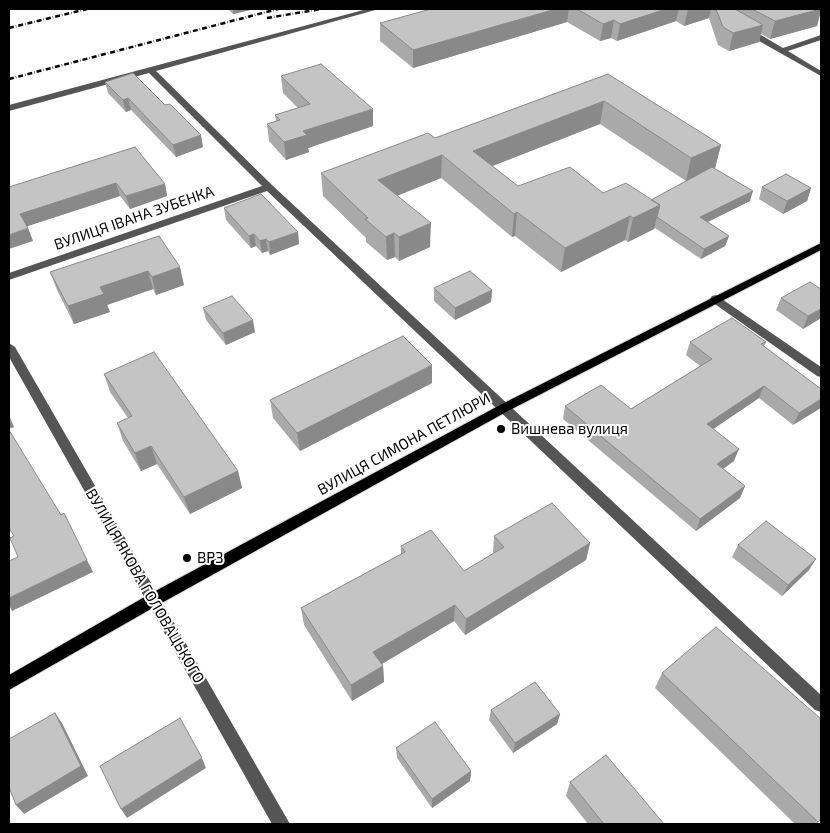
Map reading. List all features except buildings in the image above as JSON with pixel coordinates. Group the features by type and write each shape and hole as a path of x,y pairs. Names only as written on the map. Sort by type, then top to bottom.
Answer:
{"main road":[{"name":"ВУЛИЦЯ СИМОНА ПЕТЛЮРИ","path":"9,682 153,600 504,408 821,246"}],"street":[{"path":"9,108 375,9"},
{"path":"742,28 821,74"},
{"path":"782,51 821,38"},
{"path":"151,70 269,187 821,705"},
{"name":"ВУЛИЦЯ ІВАНА ЗУБЕНКА","path":"9,277 269,187"},
{"path":"716,299 821,373"},
{"name":"ВУЛИЦЯ ЯКОВА ГОЛОВАЦЬКОГО","path":"9,347 281,824"}],"railway":[{"path":"9,28 87,9"},
{"path":"9,79 278,9"},
{"path":"267,18 321,9"}],"place":[{"name":"Вишнева вулиця","path":"501,429"},
{"name":"ВРЗ","path":"187,558"}]}
